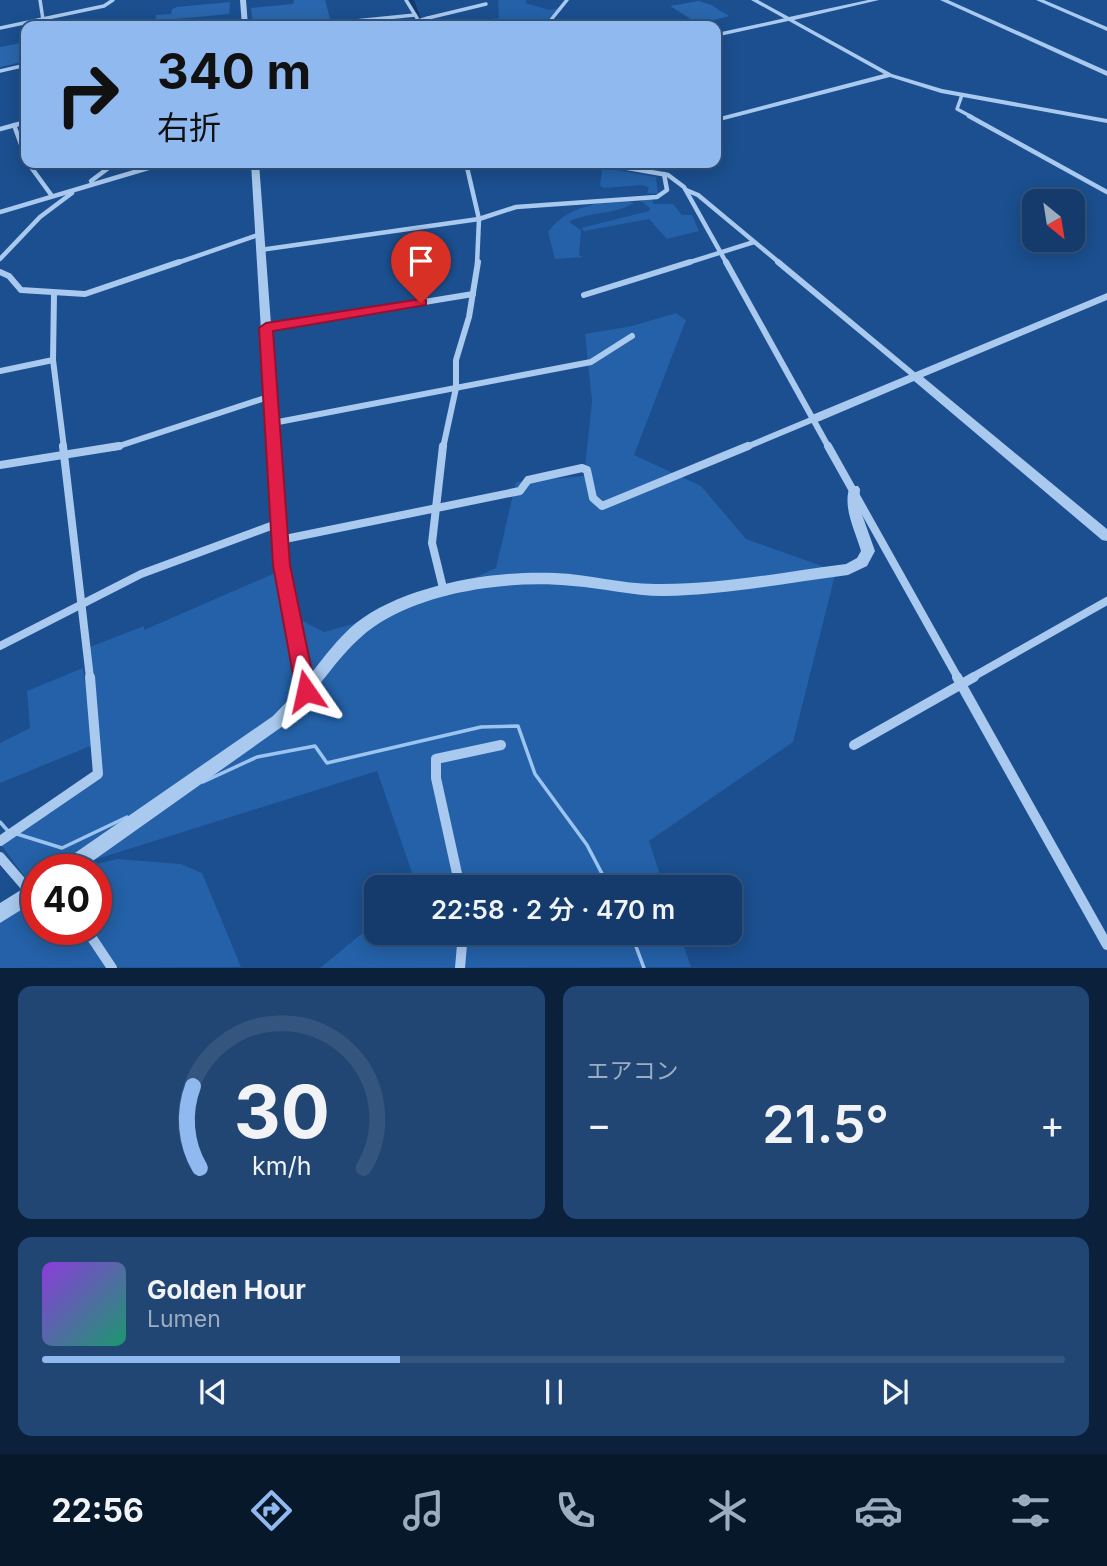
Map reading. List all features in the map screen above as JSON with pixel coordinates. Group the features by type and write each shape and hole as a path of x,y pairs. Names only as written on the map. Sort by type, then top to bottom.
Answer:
{"street":[{"path":"40,0 43,19"},
{"path":"33,21 104,6 113,0"},
{"path":"243,0 245,21"},
{"path":"406,0 419,21"},
{"path":"551,21 567,0"},
{"path":"754,0 890,75 962,95 1107,121"},
{"path":"721,34 876,0"},
{"path":"943,0 1107,74"},
{"path":"1039,0 1107,29"},
{"path":"423,21 486,4"},
{"path":"355,21 415,15"},
{"path":"0,28 21,24"},
{"path":"0,71 21,66"},
{"path":"721,119 890,75"},
{"path":"962,95 957,109 1107,192"},
{"path":"0,129 21,123"},
{"path":"14,125 21,144"},
{"path":"32,168 52,196"},
{"path":"0,259 40,217 76,189 110,168"},
{"path":"0,212 148,168"},
{"path":"255,168 282,565 306,691"},
{"path":"444,593 432,543 445,432 456,388 456,360 469,317 479,253 479,219 467,168"},
{"path":"629,168 664,174 681,182 686,190 816,418 1107,945"},
{"path":"260,250 479,219 516,207 657,197 667,190 664,174"},
{"path":"686,190 698,195 1107,536"},
{"path":"0,272 9,276 21,290 85,294 258,235"},
{"path":"584,295 754,242"},
{"path":"0,841 98,774 82,602 53,360 54,294"},
{"path":"266,328 473,294"},
{"path":"280,540 520,491 528,480 582,468 587,470 591,480 593,498 602,506 1107,296"},
{"path":"273,423 592,362 632,336"},
{"path":"0,371 53,360"},
{"path":"0,465 109,449 271,396"},
{"path":"88,854 278,721 306,691 334,653 363,625 396,606 519,578 575,580 635,589 686,590 848,569 862,562 868,551 853,506 854,489"},
{"path":"0,646 141,574 279,523"},
{"path":"855,745 1107,601"},
{"path":"457,875 436,778 436,759 501,745"},
{"path":"0,857 21,878"},
{"path":"0,914 21,900"},
{"path":"97,945 112,968"},
{"path":"460,968 462,945"}],"shaded area":[{"path":"498,0 527,0 525,3 549,10 559,8 547,21 476,21 499,18"},
{"path":"602,169 656,177 658,194 647,193 649,188 643,185 604,188 600,186"},
{"path":"652,198 653,204 673,204 682,215 692,215 699,231 667,239 649,219 584,231 581,228 649,211 650,208 641,201"},
{"path":"623,199 634,203 569,222 581,230 579,255 583,257 555,259 548,232 555,224 581,208"},
{"path":"676,313 686,320 634,455 701,486 746,539 836,571 793,742 649,841 660,875 413,875 377,771 112,854 21,854 21,872 0,843 101,774 87,648 144,626 144,630 282,570 289,614 324,632 400,611 496,568 516,482 584,476 592,401 585,334 632,326"},
{"path":"83,668 93,745 0,783 0,743 30,728 27,691"},
{"path":"112,860 181,864 202,873 241,967 0,968 0,920 21,904 21,945 112,945"},
{"path":"364,932 364,945 683,945 691,967 320,968"}],"building":[{"path":"294,0 325,0 330,19 252,21 251,8 293,4"},
{"path":"699,1 729,16 710,21 694,21 670,6"},
{"path":"230,2 229,14 155,21 156,15 171,14 172,9"},
{"path":"21,43 21,62 0,67 0,47"}],"waterway":[{"path":"410,0 419,19"},
{"path":"203,782 257,757 315,746 327,763 481,727 518,726 535,774 587,845 603,875"},
{"path":"17,834 62,848 127,817"},
{"path":"0,822 8,831"},
{"path":"635,945 644,968"}],"route":[{"path":"306,691 282,565 266,328 421,303"}]}
